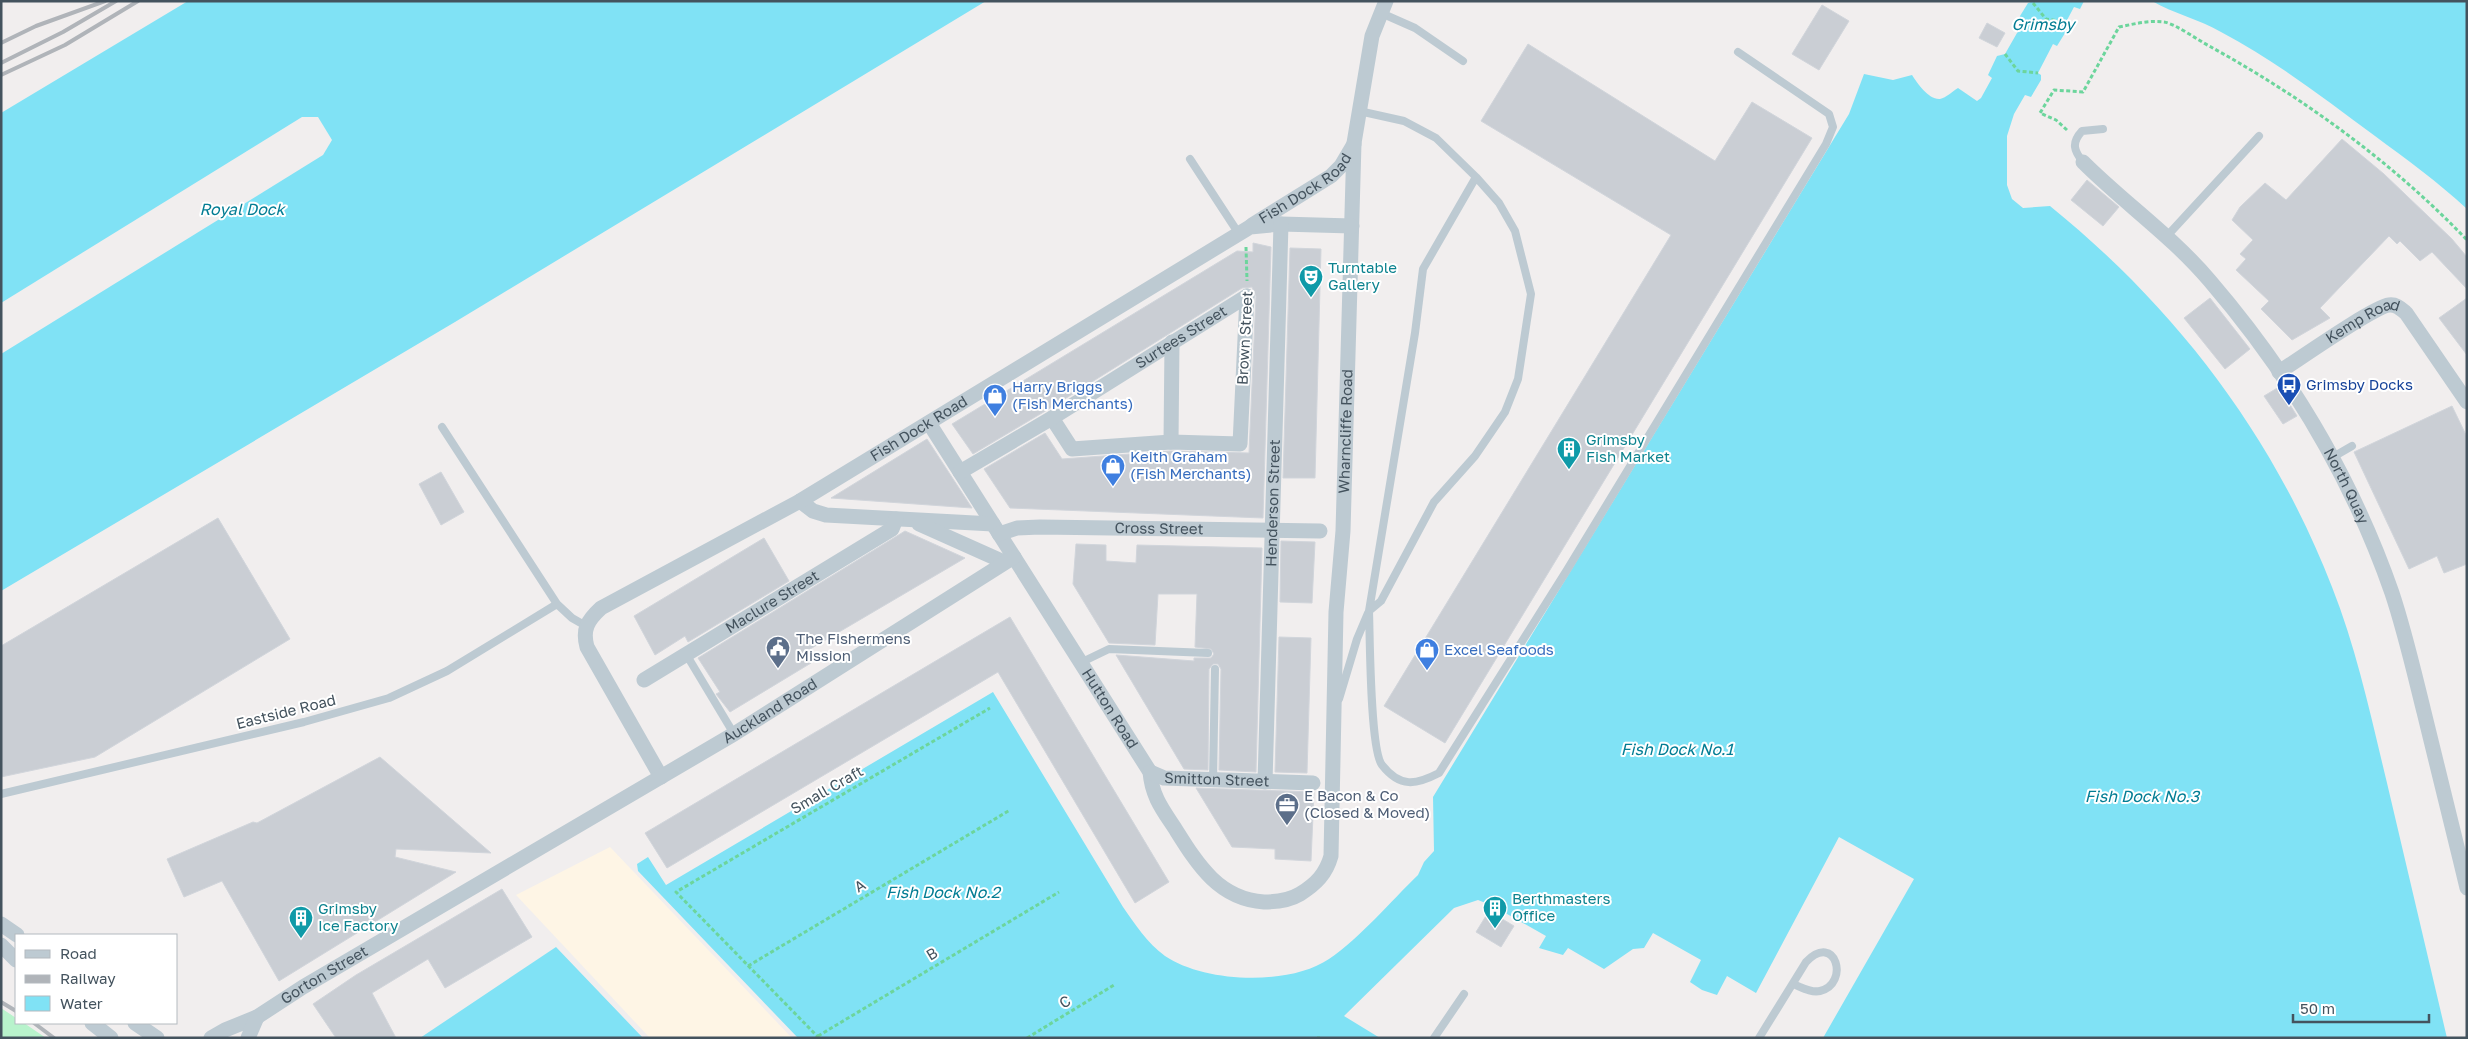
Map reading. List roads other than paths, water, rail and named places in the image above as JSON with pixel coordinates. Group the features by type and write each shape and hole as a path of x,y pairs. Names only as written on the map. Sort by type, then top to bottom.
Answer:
{"street":[{"name":"Wharncliffe Road","path":"1328,867 1331,856 1336,612 1343,531 1354,143 1372,36 1383,7"},
{"name":"Fish Dock Road","path":"586,626 591,617 608,604 800,501 1331,176 1341,166 1354,143"},
{"name":"North Quay","path":"2083,162 2167,236 2210,280 2304,408 2332,456 2373,545 2404,630 2467,888"},
{"name":"Fish Dock Road","path":"1244,230 1281,224 1352,226"},
{"name":"Henderson Street","path":"1265,782 1281,224"},
{"name":"Surtees Street","path":"960,472 1052,418 1247,296"},
{"name":"Brown Street","path":"1171,442 1240,444 1247,296"},
{"name":"Kemp Road","path":"2279,372 2372,312 2390,305 2398,306 2406,314 2467,402"},
{"path":"1052,418 1072,449 1171,442 1172,342"},
{"name":"Hutton Road","path":"929,423 996,529 1009,560 1080,663 1150,772 1151,790 1198,865 1222,888 1239,897 1255,901 1283,900 1296,896 1320,879 1328,867"},
{"name":"Cross Street","path":"800,501 813,511 826,515 912,520 996,529 1320,531"},
{"name":"Maclure Street","path":"644,680 892,529 896,519"},
{"name":"Cross Street","path":"912,520 1009,560"},
{"name":"Auckland Road","path":"522,859 734,734 1009,560"},
{"path":"586,626 584,636 587,648 596,667 661,777"},
{"name":"Smitton Street","path":"1150,772 1164,778 1313,783"},
{"name":"Gorton Street","path":"211,1038 257,1017 303,987 522,859"},
{"path":"1,924 16,934"},
{"path":"1,945 15,959"},
{"path":"1,960 15,968"},
{"path":"248,1038 257,1017"},
{"path":"93,1024 111,1038"},
{"path":"136,1024 157,1038"}],"lane":[{"path":"1383,7 1463,61"},
{"path":"1476,177 1423,269 1415,333 1369,611 1374,731 1381,764 1401,780 1420,783 1439,772 1572,562 1826,144 1833,127 1829,114 1738,52"},
{"path":"1334,717 1357,639 1369,611 1381,601 1434,502 1475,456 1505,412 1518,380 1531,294 1515,231 1499,203 1476,177 1436,138 1404,121 1359,111"},
{"path":"2083,162 2076,154 2074,145 2076,138 2082,131 2103,129"},
{"path":"2167,236 2259,136"},
{"path":"1190,159 1244,230"},
{"path":"442,427 557,604 572,618 586,626"},
{"path":"2332,456 2352,446"},
{"name":"Eastside Road","path":"1,794 304,722 390,698 464,662 557,604"},
{"path":"1080,663 1109,649 1208,654"},
{"path":"686,654 734,734"},
{"path":"1213,780 1215,669"},
{"path":"1759,1038 1806,962 1813,954 1821,952 1832,955 1837,963 1837,974 1827,988 1819,991 1809,990 1793,984"},
{"path":"1434,1038 1464,994"}],"water":[{"name":"Royal Dock","path":"188,1 986,1 455,322 1,591 1,113"},
{"path":"2034,1 2084,1 2080,9 2074,7 2066,22 2070,25 2057,46 2053,44 2038,73 2041,75 2041,80 2031,97 2025,95 2014,114 2007,136 2007,185 2012,199 2023,208 2050,206 2096,245 2139,287 2179,331 2216,378 2250,427 2281,478 2308,531 2332,587 2349,635 2375,733 2447,1038 1823,1038 1914,879 1839,837 1756,993 1727,976 1717,995 1702,990 1690,982 1701,960 1653,933 1644,948 1633,949 1604,969 1568,948 1563,955 1539,948 1546,936 1493,906 1478,900 1454,908 1344,1016 1380,1038 798,1038 638,871 637,864 648,857 666,885 993,692 1123,907 1142,933 1165,956 1182,965 1202,972 1247,978 1292,974 1312,968 1329,959 1364,930 1418,875 1424,862 1434,851 1433,797 1849,114 1864,74 1893,80 1912,75 1924,90 1936,99 1945,97 1958,88 1977,101 1981,98 1992,78 1988,75 1997,56 2005,54 2021,26 2018,24 2020,16 2028,3"},
{"path":"2152,1 2467,1 2467,209 2410,162 2281,68 2213,27 2169,10"},
{"path":"556,947 643,1038 420,1038"}],"railway":[{"path":"1,43 36,26 105,1"},
{"path":"1,63 63,32 116,1"},
{"path":"1,75 65,45 138,1"},
{"path":"1,1002 15,1010"},
{"path":"35,1024 54,1038"}],"place":[{"name":"Turntable Gallery","path":"1311,298"},
{"name":"Grimsby Docks","path":"2289,406"},
{"name":"Harry Briggs (Fish Merchants)","path":"995,417"},
{"name":"Grimsby Fish Market","path":"1569,470"},
{"name":"Keith Graham (Fish Merchants)","path":"1113,487"},
{"name":"The Fishermens Mission","path":"778,669"},
{"name":"Excel Seafoods","path":"1427,671"},
{"name":"E Bacon & Co (Closed & Moved)","path":"1287,826"},
{"name":"Berthmasters Office","path":"1495,929"},
{"name":"Grimsby Ice Factory","path":"301,939"}],"water label":[{"name":"Grimsby","path":"2043,24"},
{"name":"Fish Dock No.1","path":"1677,749"},
{"name":"Fish Dock No.3","path":"2142,796"},
{"name":"Fish Dock No.2","path":"943,892"}]}
